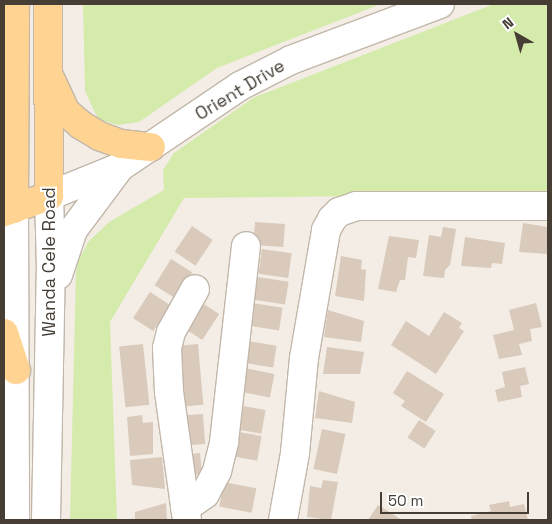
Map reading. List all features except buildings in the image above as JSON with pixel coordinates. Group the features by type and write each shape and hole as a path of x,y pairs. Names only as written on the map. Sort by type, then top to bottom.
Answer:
{"main road":[{"name":"Wanda Cele Road","path":"9,211 16,96 16,4"},
{"name":"Wanda Cele Road","path":"48,4 49,196"},
{"path":"47,70 66,112 81,125 99,136 121,144 150,147"},
{"path":"4,131 16,96"},
{"path":"9,211 49,196"},
{"path":"4,333 16,370"}],"street":[{"name":"Orient Drive","path":"49,196 120,167 240,86 291,60 440,4"},
{"path":"50,303 72,230 120,167"},
{"name":"Wanda Cele Road","path":"46,520 50,303 49,196"},
{"path":"282,520 295,453 304,358 326,230 332,219 339,212 356,206 548,206"},
{"name":"Wanda Cele Road","path":"9,211 16,370 14,520"},
{"path":"186,514 205,494 219,461 246,246"},
{"path":"186,514 169,392 167,348 170,332 195,289"}],"green space":[{"path":"83,4 381,4 217,68 139,122 117,125 98,119 85,91"},
{"path":"494,4 548,4 548,194 184,198 110,322 117,520 70,520 76,272 79,259 89,241 109,222 164,190 163,170 174,153 253,98"}]}
